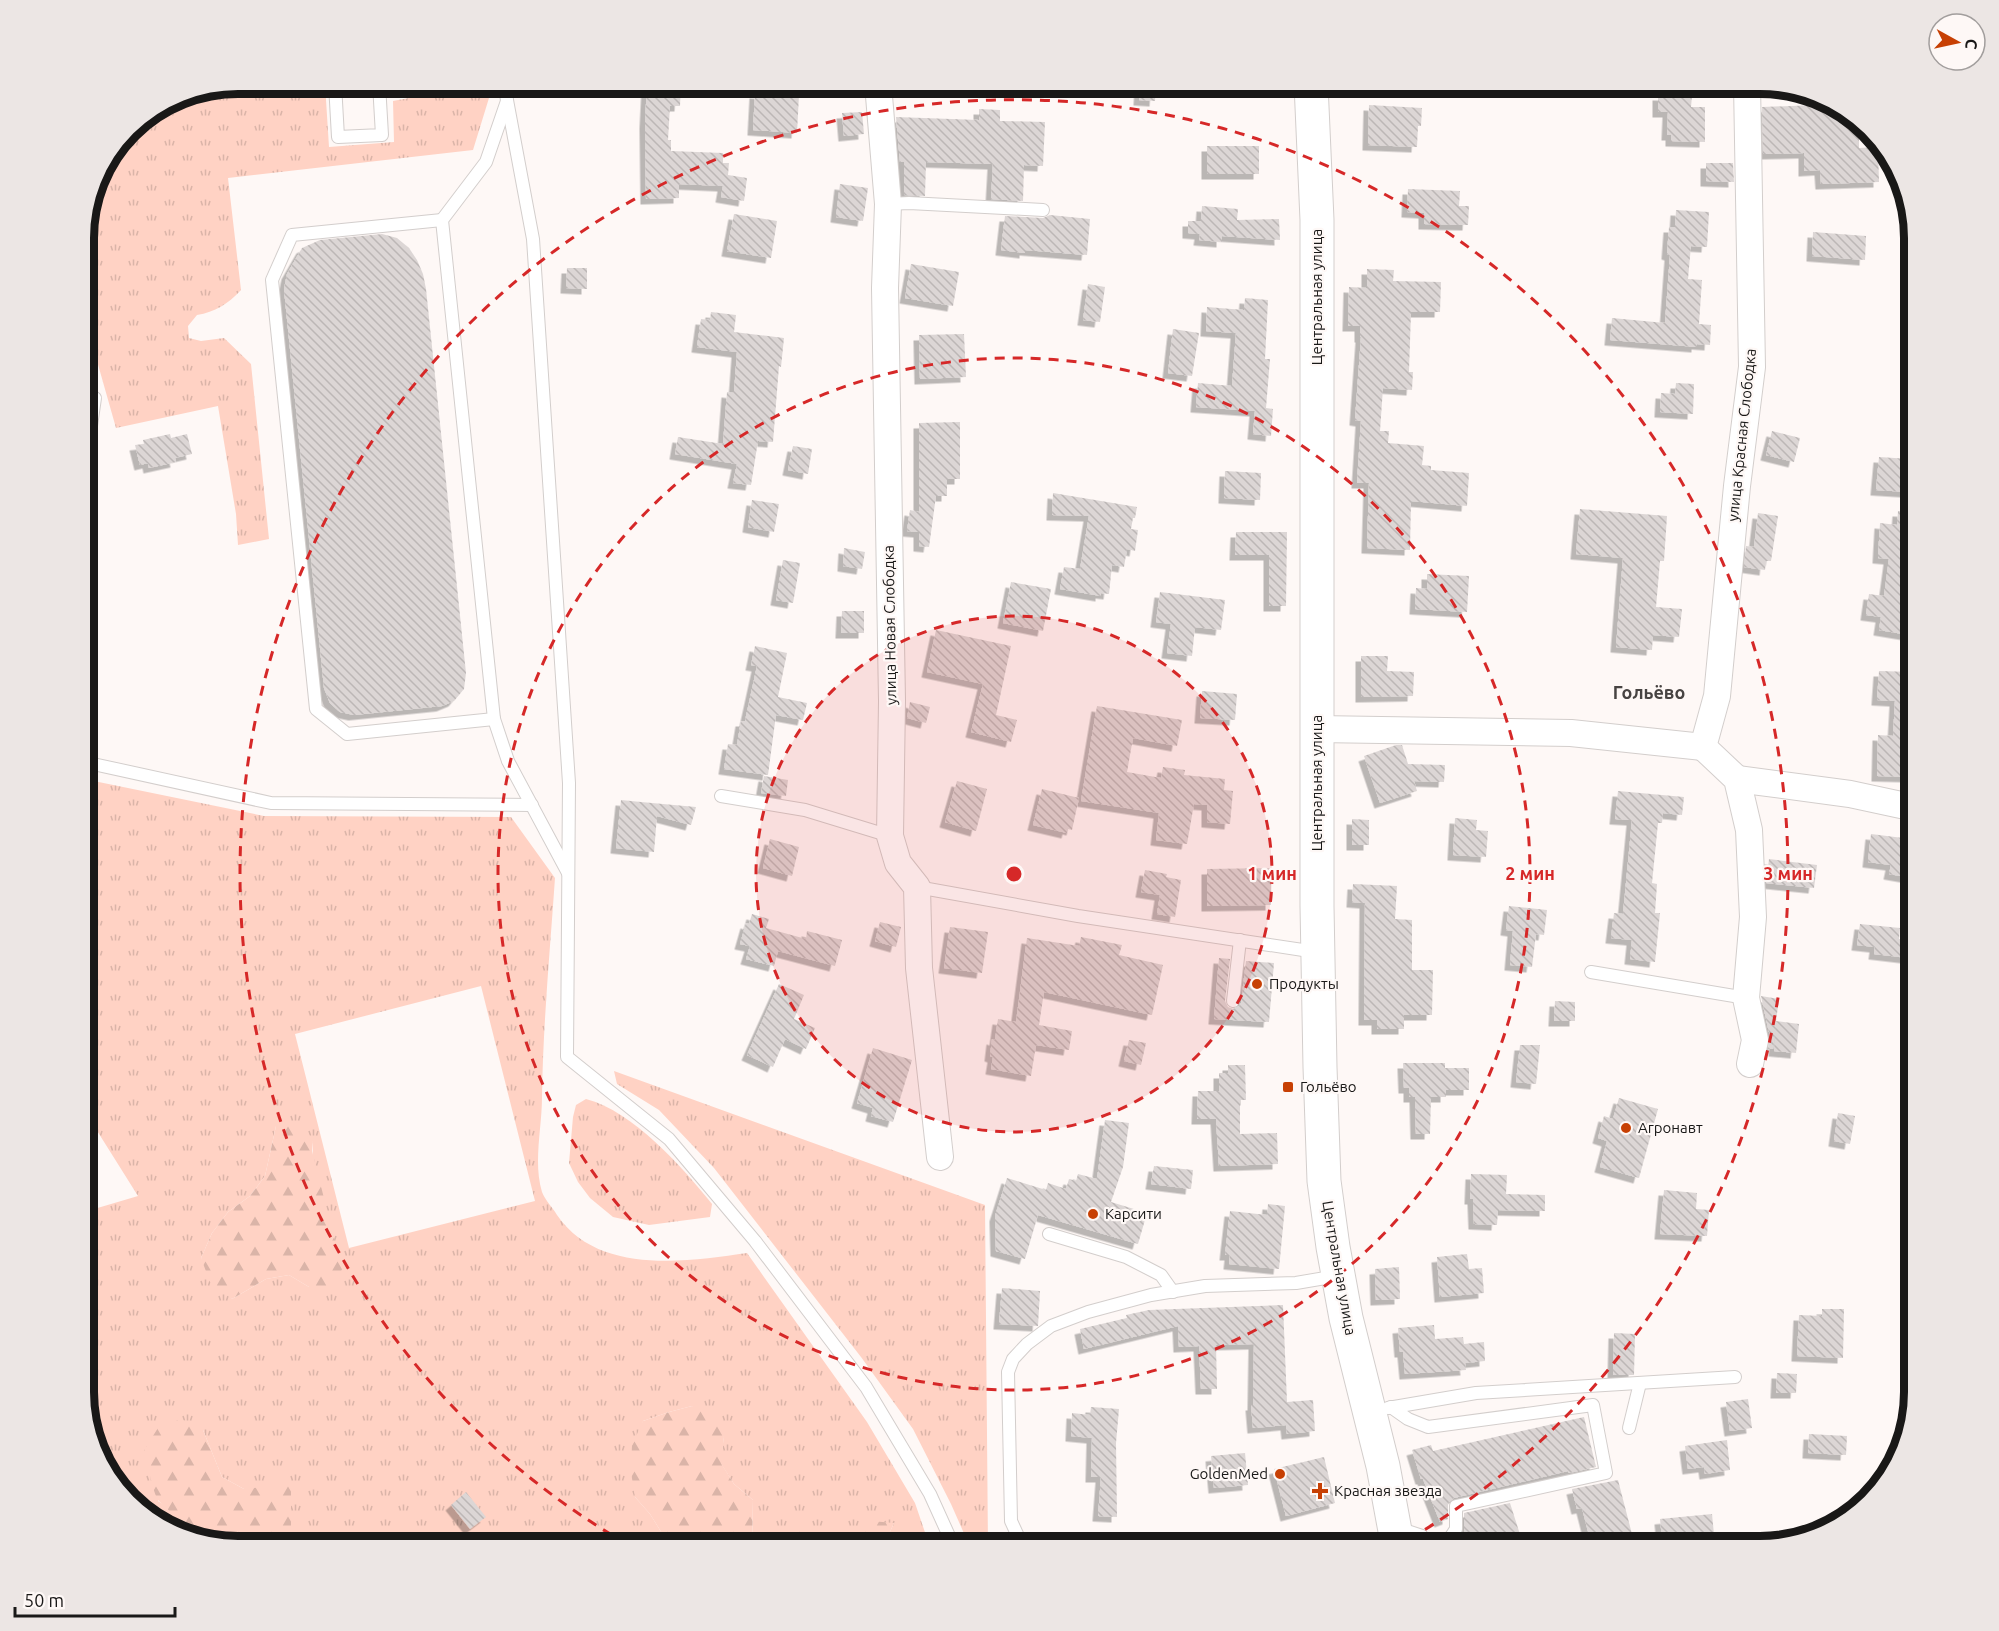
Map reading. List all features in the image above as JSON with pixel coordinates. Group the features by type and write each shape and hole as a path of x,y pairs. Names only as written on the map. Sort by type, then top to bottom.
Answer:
{"main road":[{"name":"Центральная улица","path":"1311,94 1317,232 1318,952 1324,1181 1346,1318 1380,1410 1396,1536"}],"street":[{"name":"улица Красная Слободка","path":"1703,747 1718,696 1737,486 1752,367 1747,94"},
{"name":"улица Новая Слободка","path":"879,95 888,204 885,288 892,701 890,836 898,863 917,887"},
{"path":"1317,729 1571,733 1703,747 1737,779 1749,830 1754,917 1746,998 1755,1040 1750,1064"},
{"path":"1737,779 1850,794 1904,806"},
{"path":"917,887 919,968 940,1157"}],"lane":[{"path":"335,95 338,137 382,135 379,95"},
{"path":"506,95 533,239 570,783 567,1057 669,1139 755,1241 866,1387 930,1494 949,1536"},
{"path":"507,100 486,162 442,220 494,719 508,761 569,874"},
{"path":"888,204 909,202 1043,210"},
{"path":"442,220 292,236 272,280 316,709 347,734 494,719"},
{"path":"95,764 271,803 532,805"},
{"path":"721,796 805,810 890,836"},
{"path":"917,887 1078,916 1318,952"},
{"path":"1233,1001 1240,940"},
{"path":"1591,972 1746,998"},
{"path":"1049,1234 1126,1257 1161,1275 1173,1292"},
{"path":"1018,1536 1011,1521 1008,1372 1013,1359 1027,1344 1051,1326 1088,1312 1151,1295 1204,1286 1296,1283 1338,1276"},
{"path":"1380,1410 1476,1393 1735,1377"},
{"path":"1629,1428 1640,1383"},
{"path":"1380,1410 1428,1427 1593,1405 1606,1473 1456,1506 1456,1529 1451,1536"}],"green space":[{"path":"326,95 329,147 394,142 393,101 425,95 488,95 473,150 228,178 241,290 221,307 197,315 188,326 189,338 201,341 224,338 251,364 269,539 238,545 236,514 218,406 116,428 95,354 97,211 105,184 114,167 130,144 151,124 184,105 211,97"},
{"path":"95,781 264,816 511,817 555,878 538,1157 539,1181 545,1198 574,1234 595,1248 619,1256 671,1261 747,1253 867,1422 915,1503 926,1536 888,1536 894,1523 864,1536 752,1536 753,1500 734,1484 720,1462 724,1437 692,1406 643,1421 635,1497 650,1514 664,1536 263,1536 244,1489 222,1477 203,1430 158,1501 174,1512 190,1528 184,1526 144,1501 124,1480 109,1456 97,1420 95,1402 95,1209 138,1196 95,1128","holes":["481,986 535,1201 349,1248 295,1034","276,1126 313,1142 309,1287 289,1275 266,1279 232,1299 201,1258 212,1233 228,1212 250,1196 265,1176"]},
{"path":"614,1071 985,1205 988,1536 965,1536 913,1429 861,1357 714,1168 659,1110 617,1084"},
{"path":"586,1099 604,1105 621,1115 656,1142 712,1204 710,1217 649,1225 613,1217 590,1198 578,1182 569,1163 576,1105"},
{"path":"302,1121 313,1142 312,1151 342,1269 333,1291 309,1287 289,1275 266,1279 232,1299 210,1282 201,1258 212,1233 228,1212 250,1196 265,1176 276,1126"},
{"path":"692,1406 718,1414 724,1437 721,1463 734,1484 753,1500 752,1536 664,1536 650,1514 635,1497 631,1472 632,1445 643,1421"},
{"path":"181,1419 203,1430 222,1477 244,1489 291,1484 291,1534 286,1536 229,1536 191,1528 159,1501 155,1492 144,1450 158,1428"},
{"path":"871,1521 894,1523 888,1536 854,1536"},
{"path":"812,1526 829,1536 783,1536"}],"building":[{"path":"1139,94 1155,94 1155,101 1139,100"},
{"path":"646,95 681,95 680,106 670,106 668,140 671,140 671,151 723,153 723,163 729,163 728,175 747,178 744,201 721,197 723,186 679,184 679,198 646,199"},
{"path":"755,95 799,95 797,133 753,130"},
{"path":"1658,95 1692,96 1691,107 1705,107 1705,142 1671,141 1671,135 1667,135 1668,112 1658,112"},
{"path":"1369,105 1422,108 1417,147 1368,145"},
{"path":"1815,105 1840,119 1859,134 1859,148 1872,147 1878,156 1879,182 1821,184 1820,170 1804,171 1804,153 1763,154 1762,107"},
{"path":"979,109 1000,110 1000,121 1045,122 1043,166 1024,165 1023,201 991,199 993,164 926,162 925,196 904,195 904,162 900,162 896,117 979,120"},
{"path":"862,112 864,134 844,136 842,113"},
{"path":"1207,146 1259,146 1259,174 1207,174"},
{"path":"1706,163 1733,163 1734,182 1706,181"},
{"path":"840,184 868,188 863,221 836,217"},
{"path":"1408,189 1460,191 1459,206 1469,206 1468,225 1424,224 1424,213 1407,212"},
{"path":"1202,206 1238,209 1237,220 1279,219 1280,240 1222,236 1222,242 1199,240 1200,234 1188,233 1188,221 1201,221"},
{"path":"1676,210 1709,212 1707,247 1691,246 1688,279 1702,280 1699,324 1711,325 1710,345 1697,344 1697,347 1610,340 1612,318 1665,323 1670,255 1667,254 1669,227 1675,227"},
{"path":"734,214 777,221 771,258 727,251"},
{"path":"1050,215 1090,219 1087,255 1001,250 1005,216 1043,218"},
{"path":"1813,232 1866,236 1865,260 1812,256"},
{"path":"382,234 397,238 409,248 423,274 426,289 466,673 464,689 454,701 442,706 354,715 340,712 330,703 324,688 284,289 287,274 302,248 320,240"},
{"path":"911,264 959,272 953,306 905,298"},
{"path":"567,268 587,268 587,289 566,288"},
{"path":"1367,269 1394,270 1393,281 1441,282 1440,312 1411,312 1409,372 1413,372 1412,390 1383,388 1380,431 1389,431 1388,443 1424,446 1422,465 1431,466 1431,470 1469,473 1467,506 1411,501 1410,550 1367,548 1369,483 1357,483 1361,421 1355,420 1361,337 1360,326 1348,326 1349,287 1367,288"},
{"path":"1088,284 1105,287 1100,322 1083,320"},
{"path":"1245,298 1268,300 1265,359 1270,359 1266,408 1273,409 1271,436 1253,434 1255,411 1196,407 1198,383 1232,386 1236,333 1206,331 1207,307 1244,310"},
{"path":"711,312 736,315 734,332 784,338 781,367 779,366 773,442 758,441 751,485 733,483 737,464 675,454 678,437 723,444 727,392 734,393 737,352 697,347 701,319 710,320"},
{"path":"1173,329 1199,333 1192,376 1168,373"},
{"path":"964,334 966,377 920,379 919,335"},
{"path":"1676,383 1694,384 1693,414 1660,412 1661,393 1675,394"},
{"path":"960,422 960,479 947,479 947,496 936,496 929,547 919,546 919,532 907,531 910,510 919,512 919,423"},
{"path":"1772,431 1800,438 1794,462 1766,455"},
{"path":"170,434 171,438 187,434 192,454 175,458 176,462 149,468 148,463 140,465 135,445 144,444 143,440"},
{"path":"793,446 812,449 808,474 788,470"},
{"path":"1879,457 1904,459 1904,492 1876,490"},
{"path":"1225,471 1261,473 1260,500 1224,498"},
{"path":"1053,493 1137,507 1131,529 1138,530 1135,551 1127,549 1124,567 1112,565 1109,594 1101,593 1101,596 1060,589 1064,567 1080,569 1089,516 1052,515"},
{"path":"752,500 779,504 774,532 748,527"},
{"path":"1580,509 1667,516 1664,561 1660,561 1656,607 1682,609 1679,637 1653,635 1652,650 1616,647 1623,558 1576,554"},
{"path":"1898,511 1904,511 1904,634 1879,630 1881,617 1866,615 1869,594 1884,596 1889,559 1878,558 1880,523 1897,525"},
{"path":"1758,513 1778,516 1771,561 1766,561 1765,570 1744,567 1746,546 1754,547"},
{"path":"1236,532 1287,532 1286,606 1269,606 1269,555 1235,555"},
{"path":"844,548 865,552 862,569 843,566"},
{"path":"783,560 800,563 793,603 776,600"},
{"path":"1427,574 1469,576 1467,612 1415,609 1416,588 1427,589"},
{"path":"1011,582 1051,589 1043,631 1003,623"},
{"path":"1160,592 1225,600 1221,630 1195,627 1192,656 1167,653 1171,624 1156,622"},
{"path":"842,611 864,611 864,633 841,633"},
{"path":"936,630 1011,646 996,715 1017,720 1011,742 971,732 983,684 927,672"},
{"path":"755,646 787,653 778,697 807,703 803,720 776,715 768,775 724,769 728,744 737,745 741,721 745,721 757,666 751,665"},
{"path":"1361,656 1388,656 1387,671 1414,672 1413,696 1361,697"},
{"path":"1879,671 1904,672 1904,777 1877,776 1878,735 1893,736 1895,701 1877,700"},
{"path":"1202,691 1237,694 1235,720 1200,718"},
{"path":"910,702 930,707 926,723 907,718"},
{"path":"1097,706 1182,720 1177,746 1133,738 1127,772 1161,778 1163,767 1185,770 1184,775 1225,779 1224,790 1233,791 1230,824 1207,822 1207,805 1194,804 1187,844 1156,840 1159,813 1081,801"},
{"path":"1402,745 1408,764 1445,765 1444,782 1414,781 1417,791 1380,803 1364,756"},
{"path":"764,776 788,780 786,796 761,793"},
{"path":"957,781 987,789 976,831 945,822"},
{"path":"1042,789 1079,798 1072,830 1068,829 1067,833 1033,825"},
{"path":"1618,791 1684,797 1682,815 1663,813 1662,823 1658,823 1652,883 1657,884 1655,913 1660,913 1655,962 1630,959 1632,940 1611,938 1614,913 1623,914 1632,820 1615,819"},
{"path":"621,800 696,807 691,825 657,816 654,852 616,848"},
{"path":"1455,818 1477,820 1476,830 1488,831 1486,857 1453,855"},
{"path":"1352,819 1369,820 1369,845 1352,845"},
{"path":"1871,834 1904,838 1904,877 1889,874 1891,865 1868,862"},
{"path":"770,839 799,847 792,876 763,868"},
{"path":"1769,859 1817,865 1814,888 1766,883"},
{"path":"1271,868 1271,905 1207,906 1207,869"},
{"path":"1145,870 1167,874 1166,877 1181,880 1175,917 1157,914 1160,895 1141,892"},
{"path":"1353,884 1397,886 1395,919 1412,920 1412,970 1433,970 1432,1015 1404,1015 1404,1029 1377,1029 1377,1020 1364,1020 1365,903 1352,902"},
{"path":"1509,906 1547,910 1544,935 1536,934 1532,967 1510,965 1513,931 1506,930"},
{"path":"752,914 769,919 766,928 806,939 807,931 842,940 835,966 778,951 774,966 746,959 750,946 740,944 746,923 749,924"},
{"path":"880,922 901,927 896,947 875,941"},
{"path":"1860,924 1900,928 1899,939 1904,939 1904,958 1874,954 1875,947 1857,945"},
{"path":"950,927 988,932 982,973 944,968"},
{"path":"1081,937 1122,945 1119,955 1163,965 1152,1015 1044,992 1039,1025 1072,1031 1069,1050 1036,1045 1031,1076 991,1069 992,1039 995,1040 998,1019 1016,1022 1027,938 1079,946"},
{"path":"1219,958 1230,959 1225,1001 1228,1007 1233,1009 1241,1003 1246,961 1274,963 1269,1022 1214,1019"},
{"path":"779,984 804,995 794,1019 815,1028 806,1049 785,1039 773,1067 747,1055"},
{"path":"1761,996 1779,999 1776,1021 1799,1024 1796,1053 1774,1051 1776,1026 1773,1049 1768,1049 1770,1037"},
{"path":"1555,1001 1575,1002 1575,1021 1554,1021"},
{"path":"1129,1040 1146,1043 1141,1065 1124,1061"},
{"path":"1520,1045 1540,1045 1536,1084 1516,1082"},
{"path":"873,1048 912,1060 893,1122 871,1116 873,1108 857,1103"},
{"path":"1403,1063 1445,1063 1445,1068 1469,1068 1469,1090 1446,1090 1446,1097 1431,1097 1430,1134 1416,1134 1415,1097 1409,1097 1409,1088 1404,1088"},
{"path":"1228,1065 1245,1065 1246,1100 1240,1100 1240,1134 1277,1133 1278,1164 1219,1166 1216,1119 1197,1119 1198,1091 1219,1091 1219,1073 1228,1073"},
{"name":"Агронавт","path":"1619,1098 1658,1109 1639,1178 1600,1167 1607,1141 1598,1138 1604,1116 1613,1119"},
{"path":"1838,1113 1855,1116 1850,1144 1834,1141"},
{"path":"1105,1120 1129,1123 1123,1167 1111,1202 1147,1213 1138,1244 1038,1215 1025,1259 996,1251 995,1216 1007,1178 1046,1190 1048,1183 1066,1189 1069,1179 1076,1181 1078,1174 1097,1179"},
{"path":"1154,1166 1193,1170 1191,1189 1151,1184"},
{"path":"1471,1174 1507,1175 1506,1194 1545,1195 1545,1211 1498,1210 1497,1225 1474,1224 1473,1199 1470,1199"},
{"path":"1664,1190 1697,1193 1696,1209 1709,1210 1707,1236 1660,1234"},
{"path":"1268,1204 1285,1206 1279,1269 1229,1264 1230,1255 1225,1255 1230,1211 1267,1215"},
{"path":"1467,1254 1469,1269 1482,1268 1484,1293 1440,1297 1437,1257"},
{"path":"1399,1267 1400,1299 1376,1300 1375,1269"},
{"path":"1002,1288 1040,1291 1038,1326 999,1324"},
{"path":"1283,1305 1287,1402 1313,1400 1315,1431 1287,1434 1286,1425 1253,1428 1251,1405 1253,1405 1254,1344 1216,1345 1217,1389 1201,1389 1199,1346 1179,1347 1178,1326 1084,1349 1080,1329 1127,1318 1126,1315 1149,1310"},
{"path":"1822,1309 1844,1309 1843,1358 1797,1356 1799,1315 1822,1316"},
{"path":"1434,1325 1435,1339 1463,1337 1464,1344 1484,1342 1485,1361 1465,1363 1466,1370 1405,1374 1398,1328"},
{"path":"1614,1333 1635,1334 1634,1375 1613,1375"},
{"path":"1777,1373 1797,1374 1796,1393 1776,1393"},
{"path":"1748,1399 1752,1428 1730,1431 1726,1402"},
{"path":"1091,1407 1119,1409 1116,1443 1117,1517 1098,1516 1101,1477 1091,1477 1092,1438 1071,1436 1072,1413 1090,1415"},
{"path":"1584,1417 1596,1467 1569,1473 1568,1471 1454,1498 1448,1503 1448,1519 1440,1522 1423,1479 1421,1479 1412,1450 1431,1445 1433,1451"},
{"path":"1809,1434 1847,1436 1846,1455 1808,1453"},
{"path":"1727,1440 1730,1470 1705,1474 1704,1467 1688,1469 1685,1446"},
{"path":"1245,1453 1248,1485 1214,1488 1211,1456"},
{"path":"1324,1457 1335,1503 1286,1516 1274,1469"},
{"path":"1618,1480 1632,1536 1589,1536 1582,1508 1577,1509 1572,1489"},
{"path":"466,1492 486,1517 470,1529 451,1505"},
{"path":"1510,1503 1520,1536 1466,1536 1464,1513"},
{"path":"1712,1514 1714,1536 1662,1536 1660,1519"}],"place":[{"name":"Продукты","path":"1257,984"},
{"name":"Гольёво","path":"1288,1087"},
{"name":"Агронавт","path":"1626,1128"},
{"name":"Карсити","path":"1093,1214"},
{"name":"GoldenMed","path":"1280,1474"},
{"name":"Красная звезда","path":"1320,1491"}],"district":[{"name":"Гольёво","path":"1649,693"}]}
